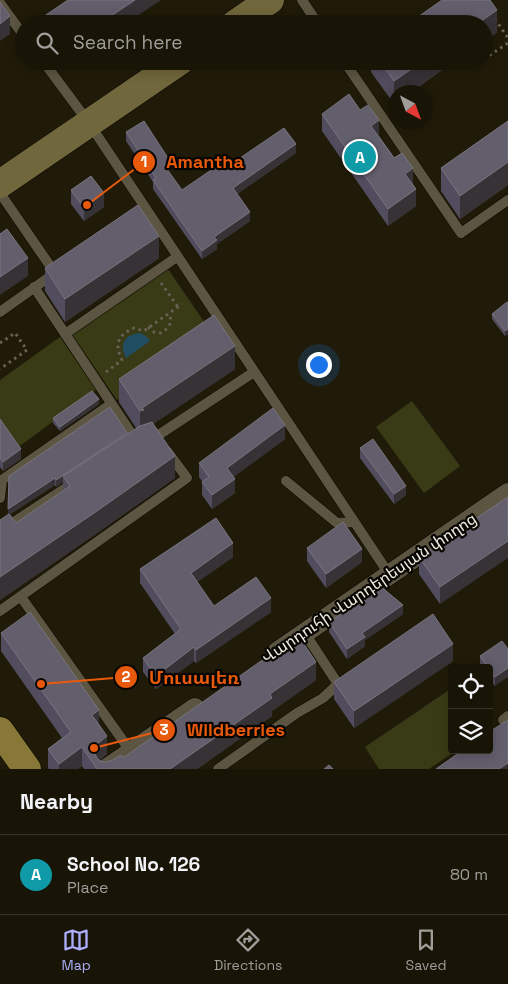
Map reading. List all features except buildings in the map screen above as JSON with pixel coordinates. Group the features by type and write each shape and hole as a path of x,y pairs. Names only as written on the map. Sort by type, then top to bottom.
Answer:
{"main road":[{"path":"0,731 27,769"}],"street":[{"path":"248,15 270,0"},
{"path":"0,184 167,70"},
{"name":"Վարդուհի Վարդերեսյան փողոց","path":"265,660 508,493"},
{"path":"106,769 209,698"}],"lane":[{"path":"302,0 312,15"},
{"path":"0,3 15,24"},
{"path":"50,70 89,124 389,574"},
{"path":"350,70 462,233 508,200"},
{"path":"0,192 55,273 0,312"},
{"path":"65,334 177,256"},
{"path":"34,287 111,404 133,444 156,436 254,372"},
{"path":"0,498 2,480 111,404"},
{"path":"0,611 187,478 156,436"},
{"path":"0,530 81,478"},
{"path":"286,482 337,523 354,522"},
{"path":"21,597 131,752"},
{"path":"218,769 297,713 323,698 338,684 304,632"}],"path":[{"path":"493,16 508,38"},
{"path":"493,53 508,43"},
{"path":"154,273 178,307"},
{"path":"95,379 122,360 117,350 119,340 125,332 134,328 144,331 182,304"},
{"path":"148,328 154,332 161,333 169,328 171,322 169,313"},
{"path":"0,343 15,333 27,350 0,368"}],"green space":[{"path":"168,269 213,335 117,400 72,334"},
{"path":"60,337 96,390 17,448 0,424 0,380"},
{"path":"412,401 460,466 424,493 376,427"},
{"path":"448,691 448,754 451,754 429,769 379,769 365,747"}],"water":[{"path":"140,333 150,341 126,358 123,348 124,341 130,336"}],"place":[{"name":"School No. 126","path":"360,157"},
{"name":"Amantha","path":"87,205"},
{"name":"Մուսալեռ","path":"41,684"},
{"name":"Wildberries","path":"94,748"}]}
